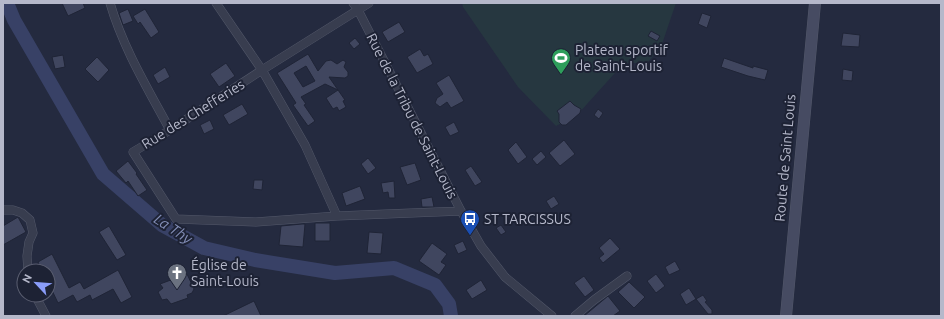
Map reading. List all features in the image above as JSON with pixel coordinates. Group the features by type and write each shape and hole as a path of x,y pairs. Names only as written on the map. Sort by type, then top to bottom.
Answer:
{"main road":[{"name":"Route de Saint Louis","path":"786,316 815,3"}],"street":[{"path":"110,3 116,22 135,63 170,130"},
{"path":"216,3 262,70 305,145 337,216"},
{"name":"Rue de la Tribu de Saint-Louis","path":"353,3 358,10 461,211 481,246 505,277 552,316"},
{"name":"Rue des Chefferies","path":"369,3 133,152 176,219 256,222 337,216 461,211"},
{"path":"3,210 13,210 22,213 30,220 33,233 29,242 27,263"},
{"path":"575,316 627,276"},
{"path":"39,303 46,316"}],"shaded area":[{"name":"Plateau sportif de Saint-Louis","path":"462,3 676,3 661,47 647,63 624,63 578,114 556,126 518,87 463,7"}],"building":[{"path":"62,3 83,3 85,8 68,16"},
{"path":"128,9 133,21 123,25 119,13"},
{"path":"145,9 159,32 151,38 140,22 138,24 133,16"},
{"path":"702,13 711,16 707,28 698,24"},
{"path":"399,22 405,32 388,42 382,32"},
{"path":"651,31 660,36 657,41 648,36"},
{"path":"843,33 860,35 859,47 841,46"},
{"path":"355,38 360,44 354,49 349,43"},
{"path":"420,49 424,56 428,54 433,64 417,73 407,57"},
{"path":"308,54 318,71 326,61 331,60 337,64 343,60 346,62 344,67 348,72 348,76 345,78 329,77 338,90 325,84 301,97 306,104 304,105 315,121 308,126 293,105 296,103 277,73","holes":["306,66 315,81 303,87 294,73"]},
{"path":"63,55 65,67 55,69 52,57"},
{"path":"97,57 109,70 98,82 85,69"},
{"path":"724,58 753,68 753,66 768,70 765,80 721,67"},
{"path":"226,63 235,76 219,87 210,74"},
{"path":"165,67 170,77 158,84 153,75"},
{"path":"843,69 853,71 852,81 842,80"},
{"path":"449,75 464,101 451,108 447,102 440,107 435,103 437,98 443,94 436,83"},
{"path":"338,90 345,100 343,101 346,107 339,111 337,107 333,109 326,98"},
{"path":"570,101 581,109 580,113 566,125 562,125 559,122 559,114 557,111"},
{"path":"242,104 248,114 229,125 223,115"},
{"path":"598,109 603,113 599,119 594,115"},
{"path":"210,120 214,129 204,134 200,125"},
{"path":"454,122 459,132 450,136 445,127"},
{"path":"564,140 575,154 560,166 549,153"},
{"path":"516,142 527,157 518,164 508,150"},
{"path":"541,151 546,157 537,165 532,159"},
{"path":"368,158 376,168 368,174 361,164"},
{"path":"128,161 147,190 138,196 128,181 126,183 116,171"},
{"path":"415,163 421,180 407,185 400,167"},
{"path":"471,166 482,182 475,186 465,170"},
{"path":"254,180 263,180 262,190 253,189"},
{"path":"394,181 395,198 389,198 388,192 383,193 381,183"},
{"path":"360,186 365,199 346,206 342,193"},
{"path":"554,196 559,204 551,209 546,201"},
{"path":"432,197 434,207 422,207 421,199"},
{"path":"18,217 26,232 3,245 3,226"},
{"path":"315,223 330,223 330,241 315,241"},
{"path":"305,224 303,247 279,245 281,226"},
{"path":"501,225 506,232 501,235 496,228"},
{"path":"109,226 126,255 117,260 99,232"},
{"path":"369,232 383,233 381,254 367,253"},
{"path":"610,238 620,249 603,263 599,258 604,254 599,248"},
{"path":"463,241 467,250 458,254 454,245"},
{"path":"432,243 447,254 441,262 446,265 439,275 419,261"},
{"path":"52,254 69,288 80,282 84,289 118,270 132,297 121,303 113,289 92,300 90,295 77,302 73,295 58,303 56,299 56,263 38,262"},
{"path":"675,261 680,270 669,275 665,267"},
{"name":"Église de Saint-Louis","path":"187,274 194,289 192,293 187,295 188,298 171,304 167,299 162,300 158,292 163,288 160,284"},
{"path":"656,274 665,286 656,293 647,281"},
{"path":"584,276 594,290 585,297 574,283"},
{"path":"481,280 487,290 472,299 466,290"},
{"path":"629,282 645,297 634,308 618,292"},
{"path":"689,288 696,299 686,305 680,294"},
{"path":"703,295 707,301 705,302 712,310 712,314 708,314 696,299"},
{"path":"608,296 620,311 613,316 584,316"},
{"path":"254,301 261,316 223,316"}],"waterway":[{"name":"La Thy","path":"7,3 14,20 103,174 162,225 204,248 255,260 335,273 394,268 435,285 449,304 451,316"}],"place":[{"name":"Plateau sportif de Saint-Louis","path":"561,75"},
{"name":"ST TARCISSUS","path":"470,236"},
{"name":"Église de Saint-Louis","path":"177,290"}]}
